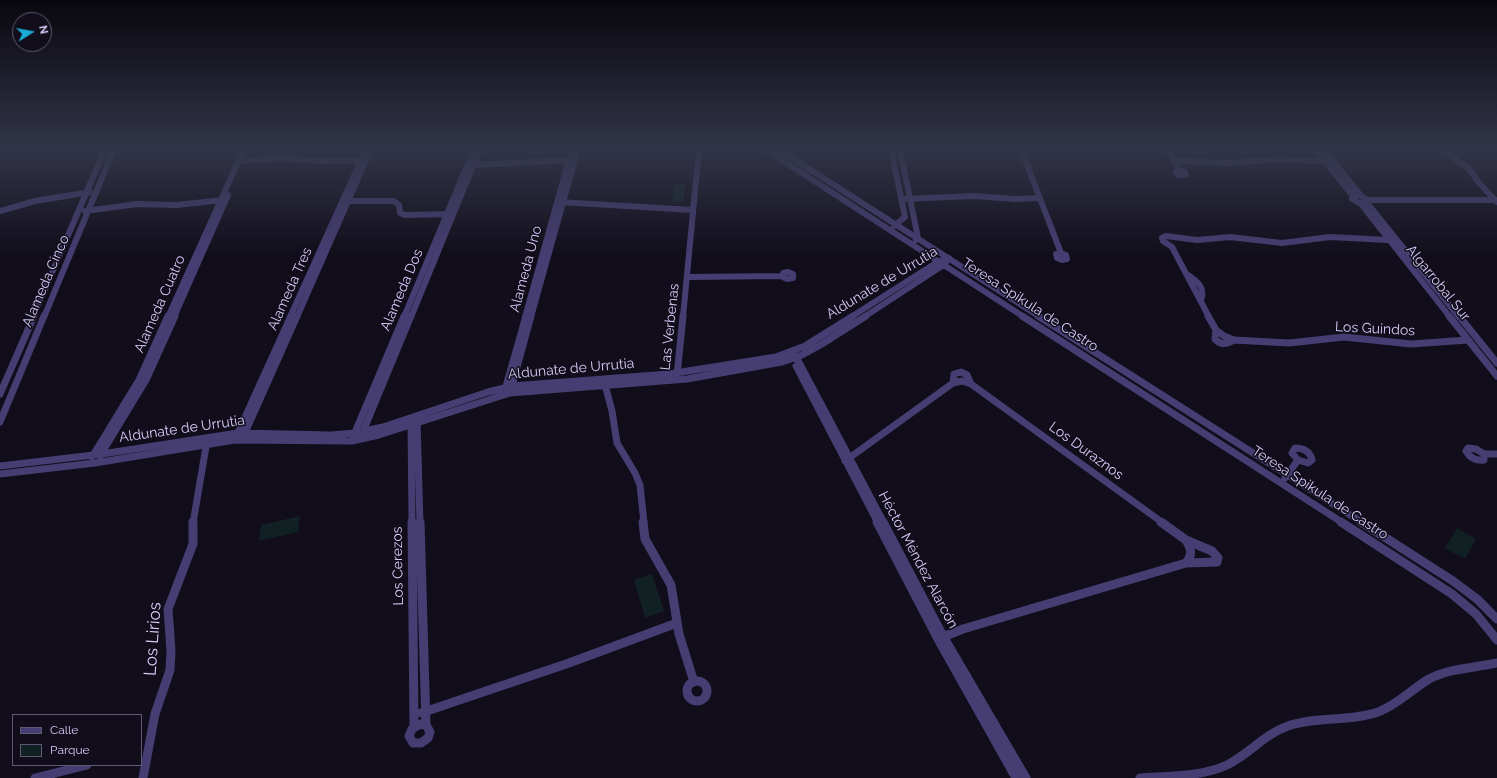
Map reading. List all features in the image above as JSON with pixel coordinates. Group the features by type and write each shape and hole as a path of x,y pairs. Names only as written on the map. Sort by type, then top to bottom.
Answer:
{"street":[{"name":"Alameda Cinco","path":"0,394 89,185"},
{"name":"Alameda Cinco","path":"0,422 98,185"},
{"name":"Alameda Cuatro","path":"94,459 139,380 230,185"},
{"name":"Alameda Tres","path":"240,436 352,185"},
{"name":"Alameda Dos","path":"352,441 462,185"},
{"name":"Alameda Uno","path":"508,390 565,185"},
{"name":"Las Verbenas","path":"677,376 696,185"},
{"name":"Teresa Spikula de Castro","path":"821,185 911,243 944,261 1127,372 1288,475 1461,587 1478,599 1497,619"},
{"name":"Teresa Spikula de Castro","path":"835,185 918,238 944,261 1120,378 1452,594 1476,614 1497,640"},
{"path":"889,229 905,218 899,185"},
{"path":"907,185 918,238 911,243"},
{"path":"1034,185 1060,253"},
{"path":"1344,185 1353,196 1353,200 1365,202 1496,201"},
{"path":"1352,185 1365,202"},
{"path":"1481,185 1496,201"},
{"path":"0,211 35,201 96,191"},
{"path":"901,199 974,196 1016,199 1039,198"},
{"path":"1353,196 1361,196"},
{"path":"345,201 394,201 398,205 400,213 405,215 450,214"},
{"path":"560,201 694,208"},
{"path":"78,214 134,208 177,208 222,202"},
{"name":"Alameda Cuatro","path":"102,454 146,380 222,202"},
{"name":"Algarrobal Sur","path":"1365,202 1388,240 1497,376"},
{"name":"Algarrobal Sur","path":"1365,202 1497,362"},
{"name":"Alameda Dos","path":"360,440 450,214"},
{"name":"Los Guindos","path":"1388,240 1330,237 1282,243 1230,237 1180,239 1168,236 1162,237 1162,240 1172,247 1188,275 1216,330 1215,338 1218,342 1226,344 1234,340 1289,343 1344,337 1411,344 1468,340"},
{"path":"1172,247 1175,242 1180,239"},
{"name":"Aldunate de Urrutia","path":"240,436 329,442 360,440 414,420 508,390 677,376 774,364 822,344 944,261"},
{"name":"Las Verbenas","path":"688,277 782,276"},
{"name":"Héctor Méndez Alarcón","path":"793,355 940,637 1016,778"},
{"path":"1120,378 1127,372"},
{"name":"Los Duraznos","path":"848,460 953,383 962,381 970,384 1186,540 1216,554 1218,560 1212,563 1186,563 940,637"},
{"path":"604,382 612,411 617,443 635,473 640,485 645,539 671,585 677,623 694,682"},
{"name":"Aldunate de Urrutia","path":"0,474 87,464 102,454 207,440 240,436 331,435 355,433 414,420"},
{"name":"Los Cerezos","path":"414,420 425,712 426,725 430,729 429,736 425,741 419,744 413,743 410,739 410,732 414,727 414,420"},
{"name":"Aldunate de Urrutia","path":"0,466 94,459 207,440"},
{"name":"Los Lirios","path":"143,778 144,750 157,706 170,670 171,651 168,608 193,544 192,516 207,440"},
{"path":"1484,454 1497,454"},
{"path":"1281,483 1298,460"},
{"path":"1186,540 1191,552 1190,558 1186,563"},
{"path":"414,715 563,665 677,623"},
{"name":"Héctor Méndez Alarcón","path":"940,637 1026,778"},
{"path":"1140,778 1219,768 1235,760 1277,731 1290,725 1363,715 1380,711 1436,676 1450,671 1475,668 1497,663"},
{"path":"414,727 420,724 426,725"},
{"path":"35,778 83,766"}],"green space":[{"path":"674,185 685,185 684,202 672,202"},
{"path":"300,516 298,532 259,541 261,525"},
{"path":"1457,528 1476,539 1465,559 1445,548"},
{"path":"652,574 664,611 645,618 634,580"}]}
